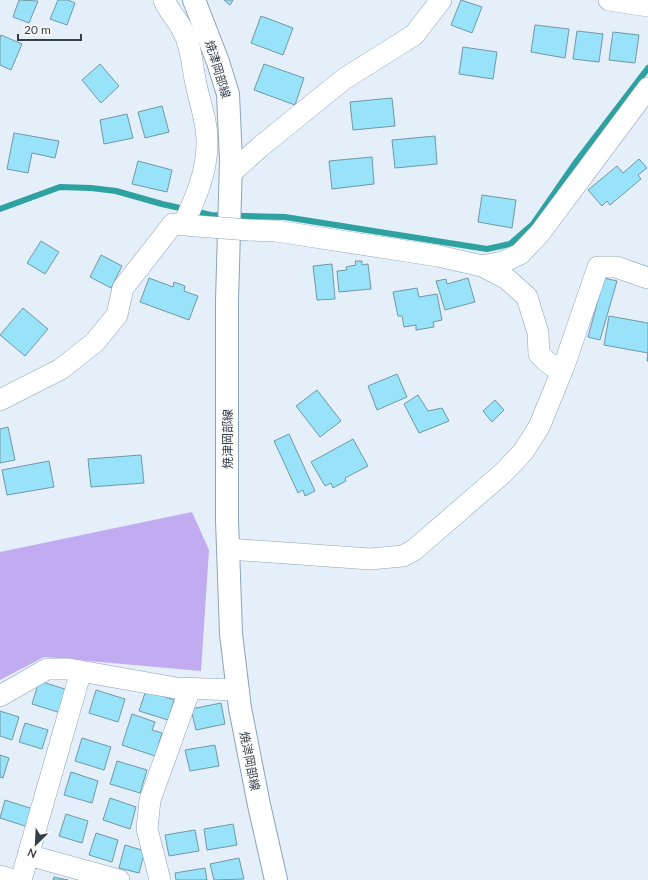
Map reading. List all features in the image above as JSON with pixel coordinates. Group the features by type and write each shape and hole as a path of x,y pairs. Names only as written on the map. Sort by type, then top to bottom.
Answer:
{"main road":[{"name":"焼津岡部線","path":"194,0 218,62 228,94 230,173 227,301 228,549 231,634 240,708 257,798 276,880"}],"street":[{"path":"164,0 168,10 183,31 189,48 208,143 205,166 193,204 190,226"},
{"path":"230,173 344,79 414,35 441,0"},
{"path":"609,0 648,6"},
{"path":"482,266 503,262 520,254 540,233 648,88"},
{"path":"0,400 61,369 95,342 117,316 123,288 173,224 284,232 438,256 482,266 507,279 527,297 538,333 539,354 562,372"},
{"path":"228,549 370,559 403,556 414,550 503,473 523,452 539,427 562,372 598,267 616,267 648,278"},
{"path":"0,696 47,669 70,669 176,688 238,690"},
{"path":"21,880 81,671"},
{"path":"160,880 148,829 150,800 190,689"},
{"path":"28,855 119,880"},
{"path":"0,876 14,880"}],"shaded area":[{"path":"192,512 209,550 201,671 44,657 0,680 0,552"}],"building":[{"path":"19,0 38,1 29,23 13,17"},
{"path":"58,0 68,0 75,3 67,25 50,19"},
{"path":"224,0 233,0 230,5"},
{"path":"461,0 482,7 472,33 451,25"},
{"path":"261,16 293,28 283,55 251,43"},
{"path":"535,25 569,29 565,58 531,52"},
{"path":"577,31 603,34 599,62 573,59"},
{"path":"613,32 639,35 635,63 609,60"},
{"path":"1,35 22,44 11,70 0,65"},
{"path":"463,47 497,52 493,79 459,74"},
{"path":"100,64 119,86 101,103 82,80"},
{"path":"264,64 304,78 295,105 254,90"},
{"path":"392,98 395,126 353,130 350,102"},
{"path":"162,106 169,132 145,138 138,112"},
{"path":"127,114 133,138 104,144 100,120"},
{"path":"14,133 59,141 55,158 32,153 28,173 7,169"},
{"path":"435,136 437,164 395,168 392,140"},
{"path":"372,157 374,184 332,189 329,161"},
{"path":"639,159 647,168 638,175 641,179 610,205 607,201 602,206 588,190 617,166 623,173"},
{"path":"138,161 172,170 167,192 132,184"},
{"path":"482,195 516,200 512,228 478,222"},
{"path":"41,241 59,252 45,274 27,263"},
{"path":"101,255 122,266 111,288 90,277"},
{"path":"355,261 362,261 362,265 368,264 371,289 339,292 337,271 347,270 346,267 356,265"},
{"path":"332,264 335,299 317,300 313,266"},
{"path":"149,278 173,287 174,282 185,286 184,291 198,296 189,320 140,302"},
{"path":"468,278 475,302 445,310 436,281 446,279 447,284"},
{"path":"604,278 617,281 600,340 588,337"},
{"path":"417,288 419,297 437,294 442,320 433,322 434,327 416,330 416,325 404,327 402,316 398,316 393,292"},
{"path":"23,308 48,329 25,356 0,335"},
{"path":"609,316 648,323 648,353 604,345"},
{"path":"397,374 407,397 377,410 368,386"},
{"path":"317,390 341,421 320,437 296,406"},
{"path":"418,395 428,411 442,408 449,421 419,433 404,404"},
{"path":"495,400 504,410 492,422 483,411"},
{"path":"8,427 15,460 0,463 0,429"},
{"path":"289,434 315,491 305,496 303,490 298,493 274,441"},
{"path":"353,439 368,466 345,478 346,481 333,488 331,483 325,486 311,462"},
{"path":"141,455 144,483 91,487 88,459"},
{"path":"49,461 54,487 7,495 2,470"},
{"path":"39,681 68,690 61,713 32,704"},
{"path":"96,690 125,699 118,722 89,713"},
{"path":"146,690 174,700 168,720 139,711"},
{"path":"221,703 225,724 196,730 191,709"},
{"path":"0,711 19,717 12,740 0,736"},
{"path":"132,714 155,722 152,730 162,733 155,756 122,745"},
{"path":"25,723 48,730 42,749 19,742"},
{"path":"82,738 111,747 104,770 75,761"},
{"path":"215,745 219,766 190,771 185,750"},
{"path":"0,755 9,758 3,778 0,777"},
{"path":"117,761 147,770 140,793 110,784"},
{"path":"71,772 98,781 92,803 64,795"},
{"path":"110,798 136,807 130,829 103,820"},
{"path":"5,800 33,809 28,827 0,818"},
{"path":"66,814 88,821 82,843 59,836"},
{"path":"233,824 237,845 207,850 204,829"},
{"path":"195,830 199,851 169,856 165,835"},
{"path":"96,833 118,840 112,862 89,855"},
{"path":"125,845 145,851 139,873 119,868"},
{"path":"239,858 244,879 214,880 210,864"},
{"path":"205,868 207,880 176,880 175,873"},
{"path":"54,877 68,880 53,880"}],"waterway":[{"path":"0,209 60,187 91,188 116,191 162,204 211,215 285,217 487,249 510,244 533,224 576,162 648,68"}]}
